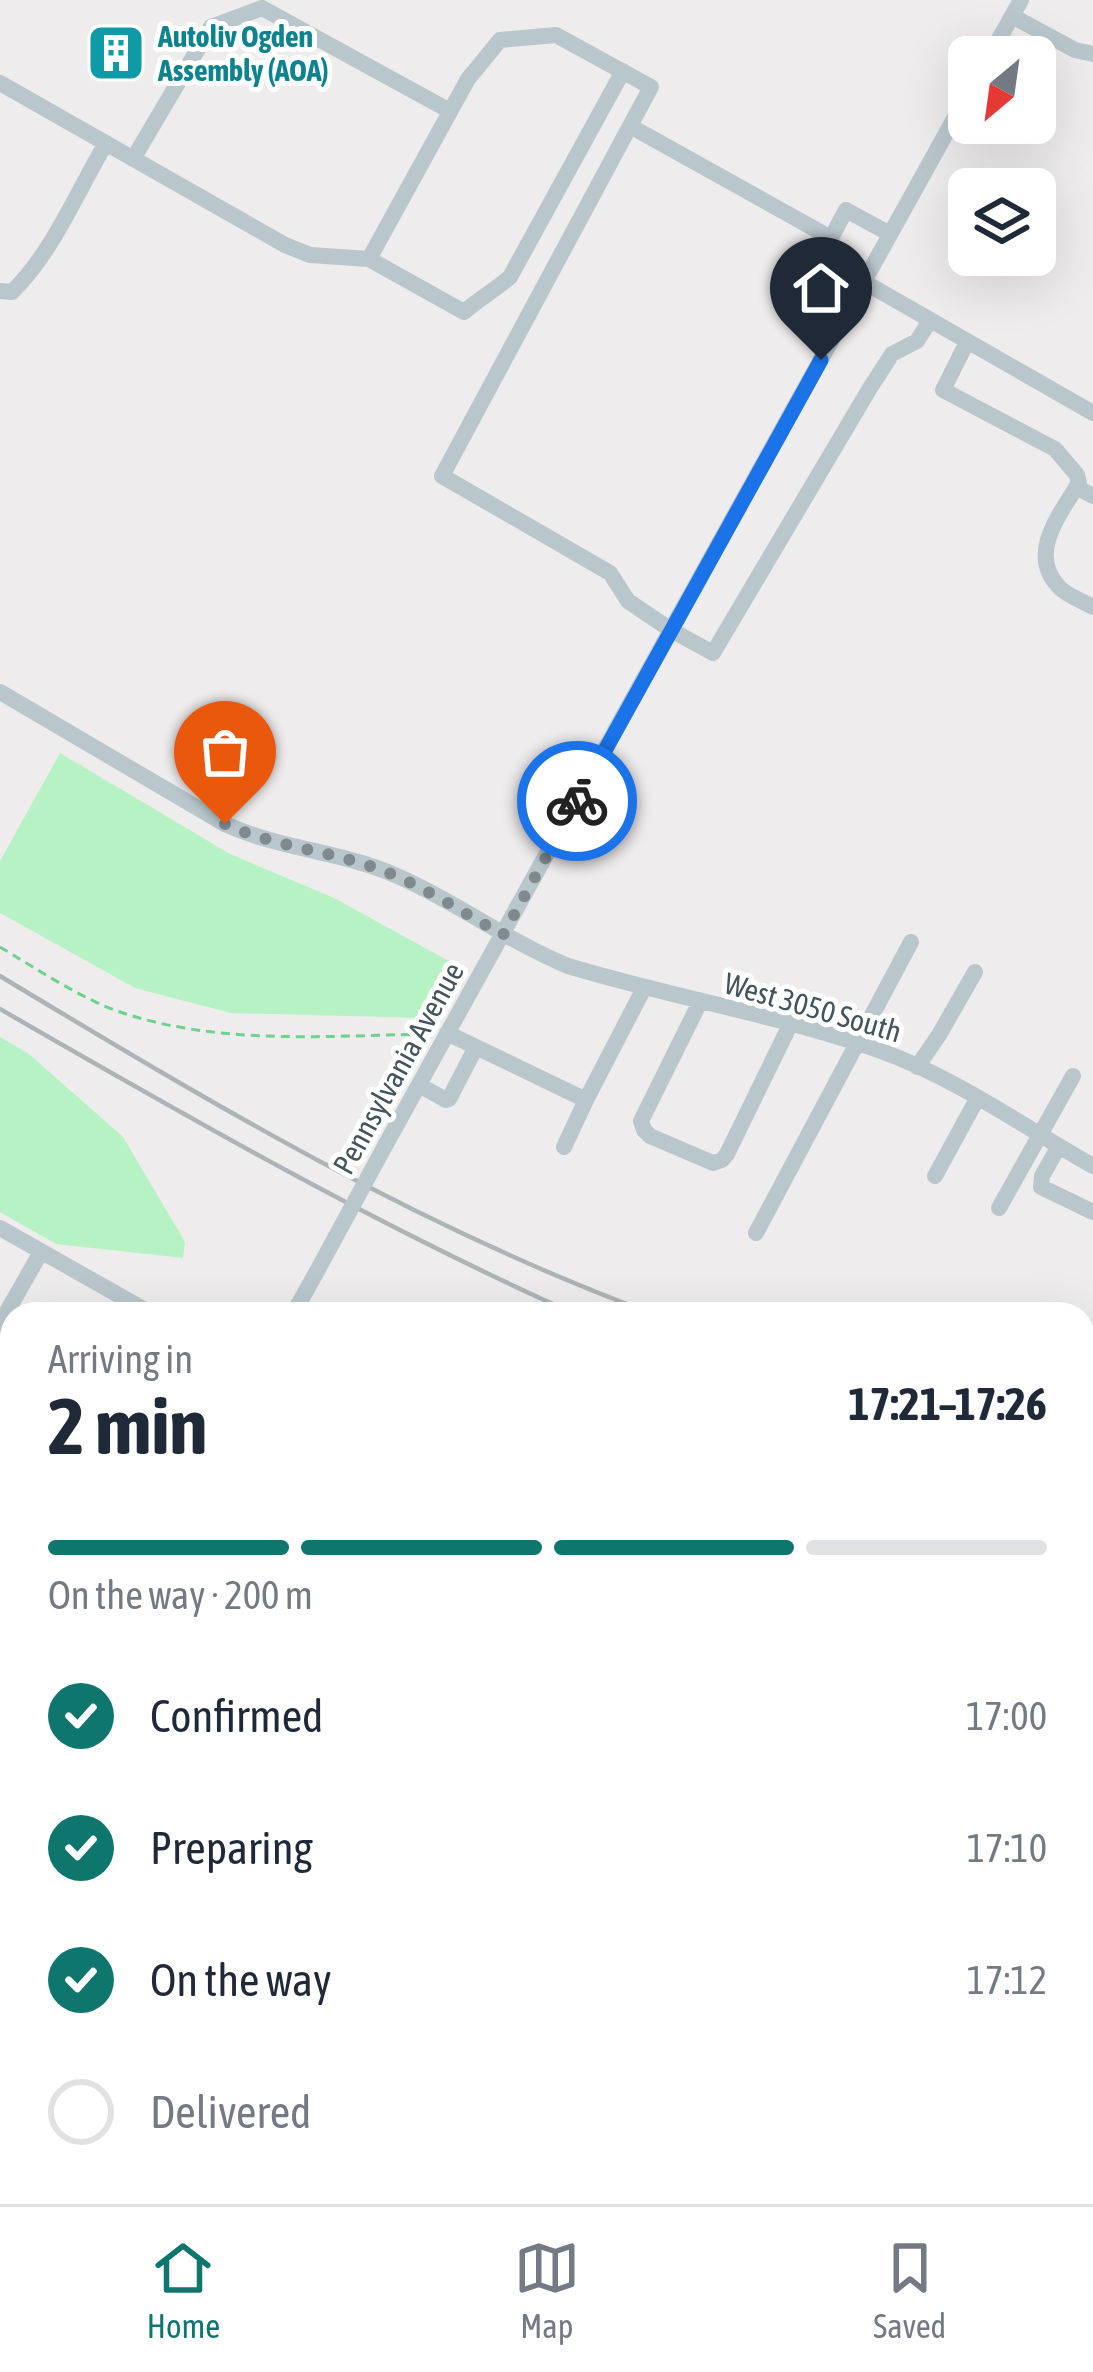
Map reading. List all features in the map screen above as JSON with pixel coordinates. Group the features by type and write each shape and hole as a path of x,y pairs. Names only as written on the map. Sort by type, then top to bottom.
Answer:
{"street":[{"path":"133,159 211,27 262,8 450,111"},
{"path":"1001,36 1016,8 1075,50 1093,54"},
{"path":"369,259 468,79 500,40 556,35 651,87 442,476 610,573 628,601 713,653 869,388 892,354 916,341 929,322"},
{"path":"0,83 285,245 310,255 369,259 464,312 510,277 622,71"},
{"path":"630,127 830,238 846,210 890,234"},
{"name":"Pennsylvania Avenue","path":"300,1302 948,130"},
{"path":"0,291 12,292 24,281 106,143"},
{"path":"863,282 1093,412"},
{"path":"967,343 943,390 1055,449 1077,475 1084,492 1044,548 1044,562 1060,588 1093,607"},
{"name":"West 3050 South","path":"0,692 250,835 397,875 568,966 856,1043 916,1067 1093,1166"},
{"path":"756,1233 911,942"},
{"path":"916,1067 975,972"},
{"path":"564,1147 644,988"},
{"path":"700,1002 641,1121 650,1136 713,1162 727,1154 790,1025"},
{"path":"447,1034 586,1100"},
{"path":"418,1085 449,1099 476,1047"},
{"path":"999,1208 1073,1076"},
{"path":"935,1176 977,1099"},
{"path":"1059,1146 1041,1187 1093,1212"},
{"path":"0,1228 131,1302"},
{"path":"13,1302 41,1252"}],"path":[{"path":"0,947 121,1013 223,1035 447,1034"}],"green space":[{"path":"60,753 230,854 334,898 467,971 446,1008 421,1018 231,1013 135,988 0,913 0,861"},
{"path":"0,1037 29,1054 123,1137 185,1242 183,1258 56,1244 0,1212"}],"railway":[{"path":"0,976 319,1161 482,1243 622,1302"},
{"path":"0,1009 355,1207 549,1302"}],"way so far":[{"path":"225,824 397,875 503,935 577,801"}],"place":[{"name":"Autoliv Ogden Assembly (AOA)","path":"116,53"}],"route":[{"path":"577,801 821,360"}]}
